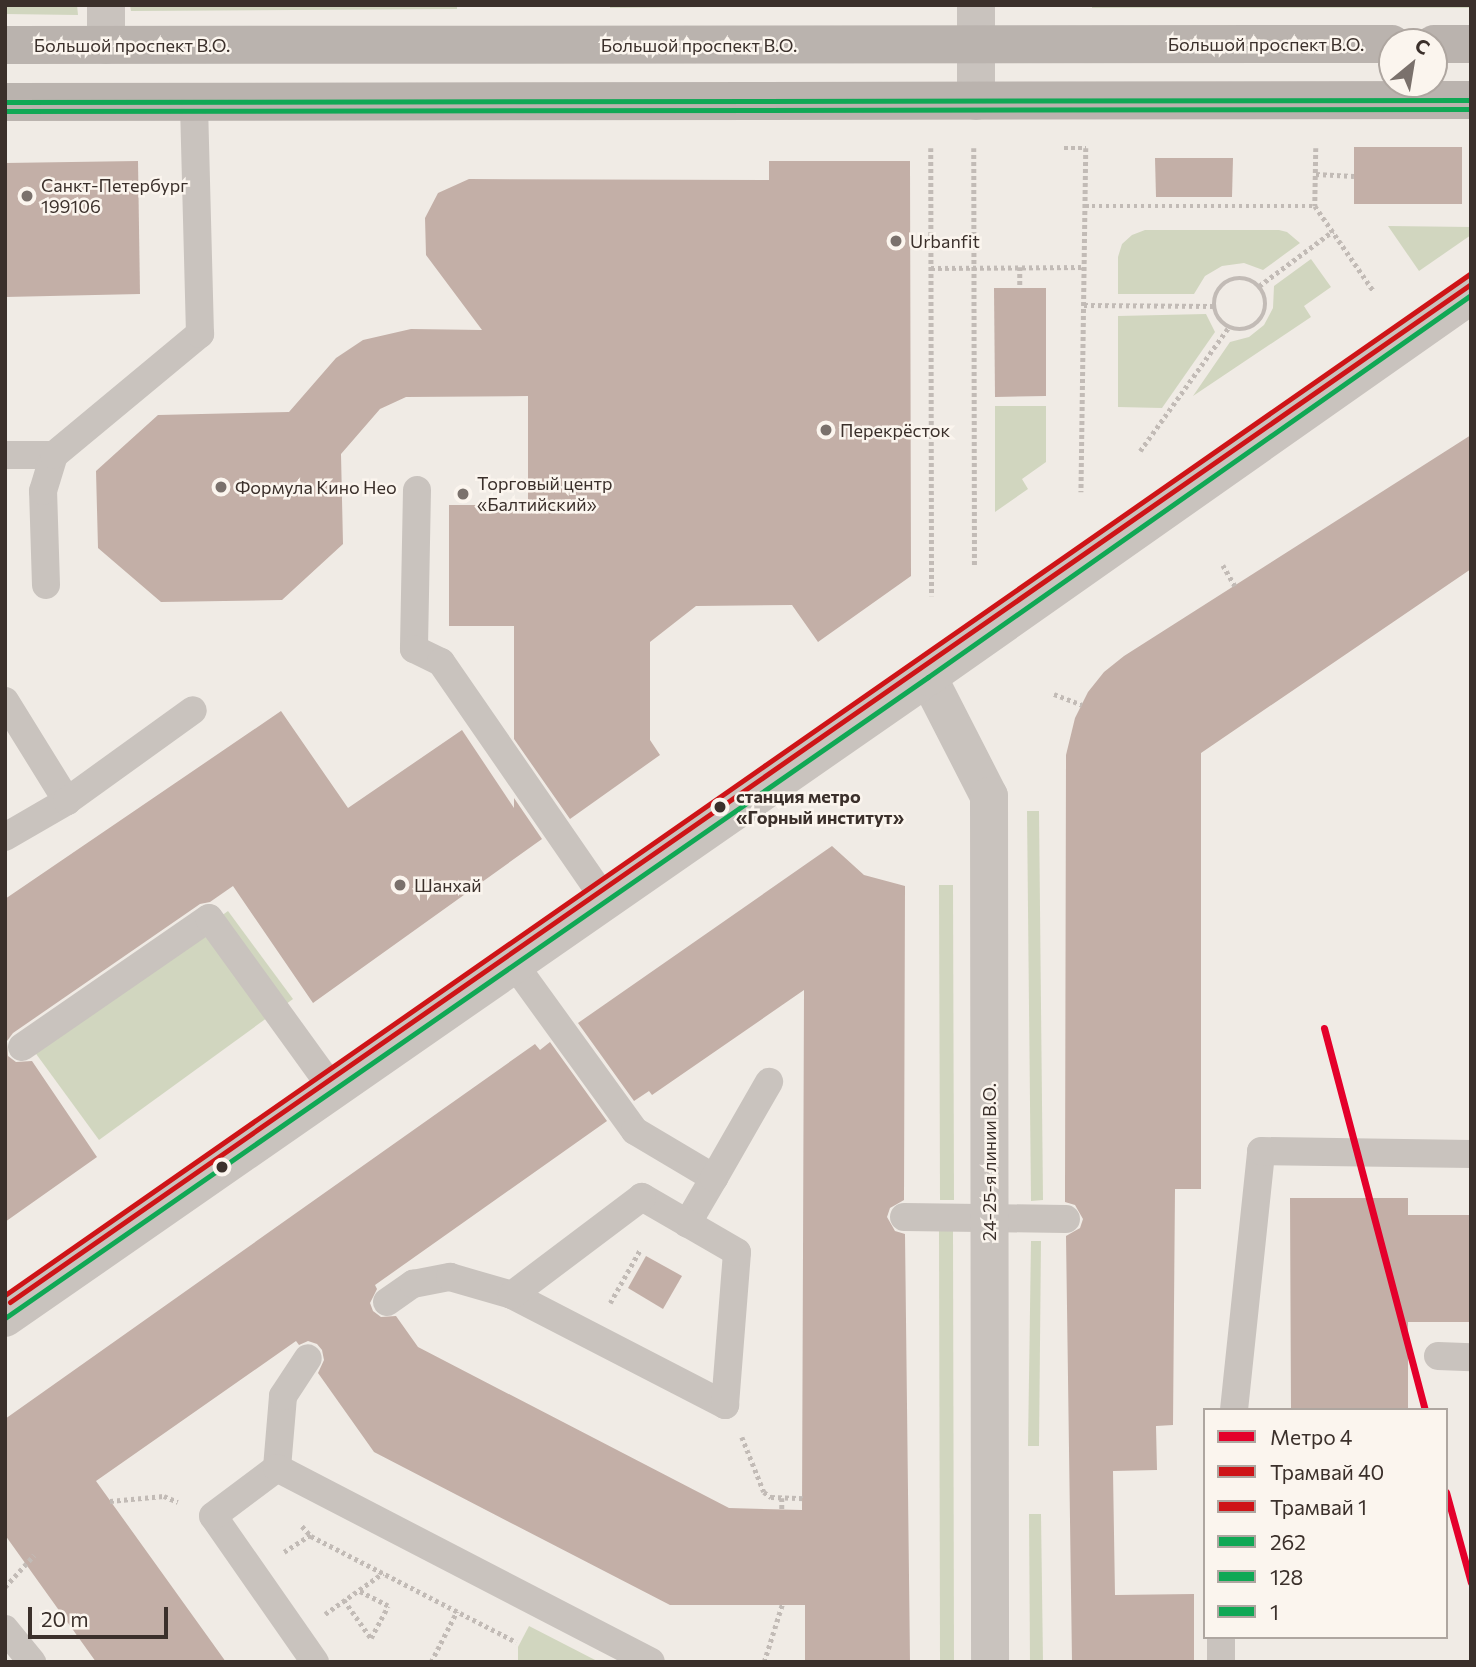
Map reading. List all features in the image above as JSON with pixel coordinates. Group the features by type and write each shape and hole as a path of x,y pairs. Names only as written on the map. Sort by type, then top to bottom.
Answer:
{"main road":[{"name":"Большой проспект В.О.","path":"5,45 1378,44"},
{"path":"1448,44 1471,44"},
{"path":"5,102 1471,100"}],"street":[{"path":"106,5 106,45"},
{"path":"976,5 976,101"},
{"path":"5,1318 928,677 1471,295"},
{"name":"24-25-я линии В.О.","path":"928,677 989,796 990,1662"}],"lane":[{"path":"46,585 43,491 54,454 200,334 194,101"},
{"path":"5,455 54,454"},
{"path":"416,490 414,649 441,662 605,900"},
{"path":"5,701 67,801"},
{"path":"5,837 67,801 193,710"},
{"path":"22,1047 209,918 333,1089"},
{"path":"514,964 635,1131 714,1178"},
{"path":"675,1217 714,1178 769,1082"},
{"path":"1234,1408 1261,1152 1471,1154"},
{"path":"387,1302 413,1284 450,1277 512,1294 725,1405 737,1252 642,1197 512,1294"},
{"path":"904,1217 1066,1219"},
{"path":"1438,1356 1471,1357"},
{"path":"308,1358 283,1396 277,1468 212,1516 315,1662"},
{"path":"277,1468 652,1662"},
{"path":"5,1629 32,1662"},
{"path":"1221,1639 1221,1662"}],"path":[{"path":"930,148 932,596"},
{"path":"974,148 975,566"},
{"path":"1081,492 1086,148"},
{"path":"1316,148 1315,206 1373,290"},
{"path":"1316,174 1354,176"},
{"path":"1086,206 1315,206"},
{"path":"1259,286 1333,231"},
{"path":"1020,267 1020,288"},
{"path":"931,268 1085,267"},
{"path":"1233,278 1251,280 1265,295 1263,316 1256,325 1247,329 1228,328 1220,322 1213,306 1217,289 1233,278"},
{"path":"1084,305 1213,306"},
{"path":"1140,451 1228,328"},
{"path":"1223,565 1235,586"},
{"path":"1054,694 1082,705"},
{"path":"591,1335 675,1217"},
{"path":"725,1405 752,1456 764,1492 771,1497 805,1498"},
{"path":"242,1495 301,1526 311,1536 516,1642"},
{"path":"110,1501 164,1496 212,1516"},
{"path":"252,1572 311,1536 332,1496"},
{"path":"782,1498 782,1509"},
{"path":"5,1587 34,1555"},
{"path":"320,1617 383,1573"},
{"path":"344,1600 371,1638 388,1606 358,1591"},
{"path":"764,1662 782,1605"},
{"path":"432,1661 457,1611"}],"green space":[{"path":"5,5 77,5 78,15 5,14"},
{"path":"130,5 457,5 457,9 131,11"},
{"path":"610,5 898,5 610,8"},
{"path":"1092,5 1471,5 1471,8 1092,8"},
{"path":"1388,226 1471,227 1471,235 1419,271"},
{"path":"1145,230 1279,230 1287,232 1300,243 1263,270 1244,263 1222,266 1205,276 1194,294 1118,294 1118,257 1122,244 1132,235"},
{"path":"1311,259 1331,287 1304,306 1311,317 1193,396 1230,342 1249,337 1264,325 1273,308 1274,286"},
{"path":"1206,314 1215,332 1162,408 1118,407 1118,316"},
{"path":"995,406 1046,406 1046,462 1022,479 1028,489 995,512"},
{"path":"1027,811 1039,811 1043,1200 1031,1201"},
{"path":"939,885 953,885 954,1200 940,1200"},
{"path":"228,911 293,999 99,1140 34,1051"},
{"path":"939,1231 953,1231 954,1662 940,1662"},
{"path":"1031,1241 1041,1241 1039,1446 1028,1446"},
{"path":"1029,1514 1041,1514 1043,1662 1030,1662"},
{"path":"529,1626 599,1662 518,1662 518,1647"}],"building":[{"path":"1354,147 1462,147 1462,204 1354,204"},
{"path":"1155,158 1233,158 1232,197 1156,197"},
{"path":"138,161 140,294 5,297 5,163"},
{"path":"769,161 910,161 911,576 818,642 792,605 696,606 650,642 650,740 660,755 570,819 514,739 514,626 449,626 449,505 528,505 528,396 406,397 380,409 341,454 343,544 282,600 161,602 98,548 96,471 158,415 289,412 336,358 363,340 411,329 482,330 426,255 425,218 438,193 469,179 769,180"},
{"path":"994,288 1046,288 1046,396 995,397"},
{"path":"1471,435 1471,569 1201,753 1201,1189 1175,1189 1173,1425 1156,1426 1157,1470 1113,1471 1115,1595 1194,1594 1194,1662 1072,1662 1066,1236 1080,1228 1083,1219 1075,1205 1065,1202 1066,755 1075,718 1088,692 1104,672 1124,656"},
{"path":"281,711 348,808 462,730 514,808 514,798 542,839 313,1003 233,886 210,902 200,904 13,1033 7,1041 8,1056 16,1062 32,1061 97,1157 5,1222 5,899"},
{"path":"832,846 864,875 905,886 904,1200 890,1208 887,1217 895,1231 905,1234 910,1662 805,1662 805,1605 670,1605 374,1452 318,1373 324,1360 322,1350 317,1344 308,1341 299,1345 296,1341 96,1481 226,1662 96,1662 5,1535 5,1419 535,1044 540,1050 550,1042 607,1121 375,1285 377,1289 370,1303 373,1311 381,1317 396,1316 418,1347 729,1508 802,1510 804,990 652,1095 649,1091 634,1101 578,1023"},
{"path":"1290,1198 1408,1198 1408,1215 1471,1215 1471,1322 1408,1322 1408,1408 1291,1408"},
{"path":"646,1256 682,1276 663,1309 628,1288"}],"metro line":[{"name":"4","path":"1324,1028 1424,1408"},
{"name":"4","path":"1448,1499 1471,1583"}],"tram line":[{"name":"40","path":"5,1295 1471,273"},
{"name":"1","path":"10,1302 1471,284"}],"transit line":[{"name":"128","path":"5,102 1471,100"},
{"name":"1","path":"5,111 1471,109"},
{"name":"262","path":"5,1318 928,677 1471,295"}],"place":[{"name":"Санкт-Петербург 199106","path":"27,196"},
{"name":"Urbanfit","path":"896,241"},
{"name":"Перекрёсток","path":"826,430"},
{"name":"Формула Кино Нео","path":"221,487"},
{"name":"Торговый центр «Балтийский»","path":"463,494"},
{"name":"станция метро «Горный институт»","path":"720,807"},
{"name":"Шанхай","path":"400,885"}]}
